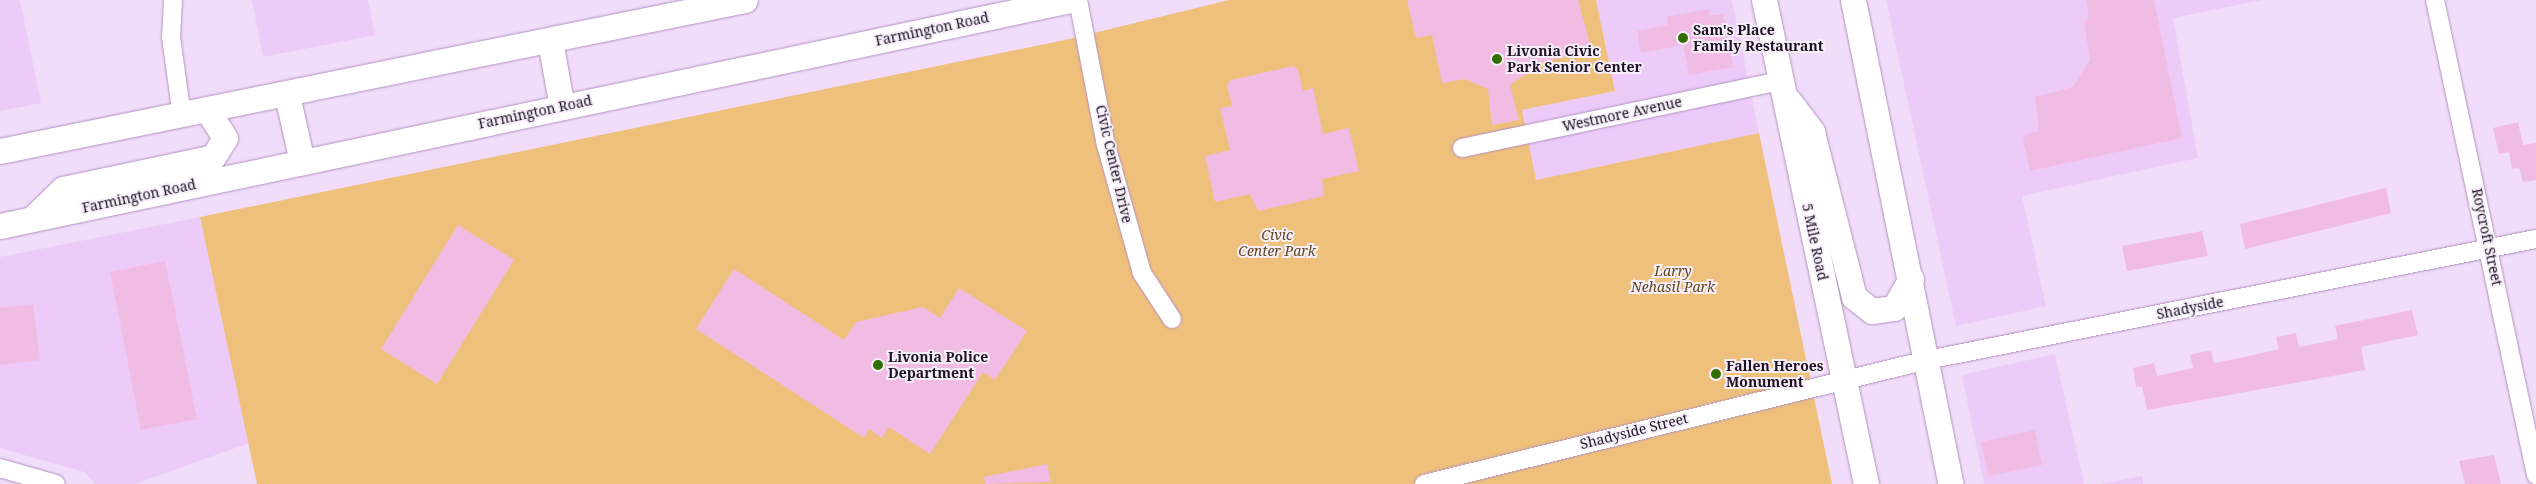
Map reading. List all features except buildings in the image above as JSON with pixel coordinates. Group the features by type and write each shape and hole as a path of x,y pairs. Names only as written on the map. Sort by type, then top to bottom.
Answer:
{"main road":[{"path":"0,151 287,95 745,0"},
{"name":"Farmington Road","path":"0,226 1071,0"},
{"name":"5 Mile Road","path":"1764,0 1866,484"},
{"path":"1853,0 1951,484"},
{"path":"550,41 562,106"},
{"path":"1783,88 1812,132 1854,297 1872,311 1894,308 1911,279"},
{"path":"287,95 302,162"},
{"path":"33,218 63,189 214,157 225,138 208,111"}],"street":[{"path":"173,0 171,37 182,116"},
{"name":"Civic Center Drive","path":"1078,0 1106,145 1139,264 1172,319"},
{"name":"Roycroft Street","path":"2435,0 2536,475"},
{"name":"Westmore Avenue","path":"1462,148 1783,88"},
{"name":"Shadyside","path":"1844,379 1927,360 2536,238"},
{"name":"Shadyside Street","path":"1424,484 1844,379"},
{"path":"0,468 56,484"}],"shaded area":[{"path":"0,0 20,0 41,103 0,111"},
{"path":"252,0 368,0 375,35 263,57"},
{"path":"1596,0 1732,0 1759,133 1536,180 1521,110 1615,91"},
{"path":"1886,0 2262,0 2173,18 2198,158 2022,196 2046,306 1956,326"},
{"path":"200,217 249,443 135,484 95,484 84,472 0,448 0,257"},
{"path":"2055,354 2084,484 1984,484 1962,375"},
{"path":"2142,476 2143,484 2099,484"}],"green space":[{"name":"Civic Center Park","path":"1229,0 1596,0 1615,91 1522,110 1536,180 1759,133 1832,484 257,484 200,217 1065,40"}],"place":[{"name":"Sam's Place Family Restaurant","path":"1683,38"},
{"name":"Livonia Civic Park Senior Center","path":"1497,59"},
{"name":"Livonia Police Department","path":"878,365"},
{"name":"Fallen Heroes Monument","path":"1716,374"}],"park label":[{"name":"Larry Nehasil Park","path":"1673,280"}]}
